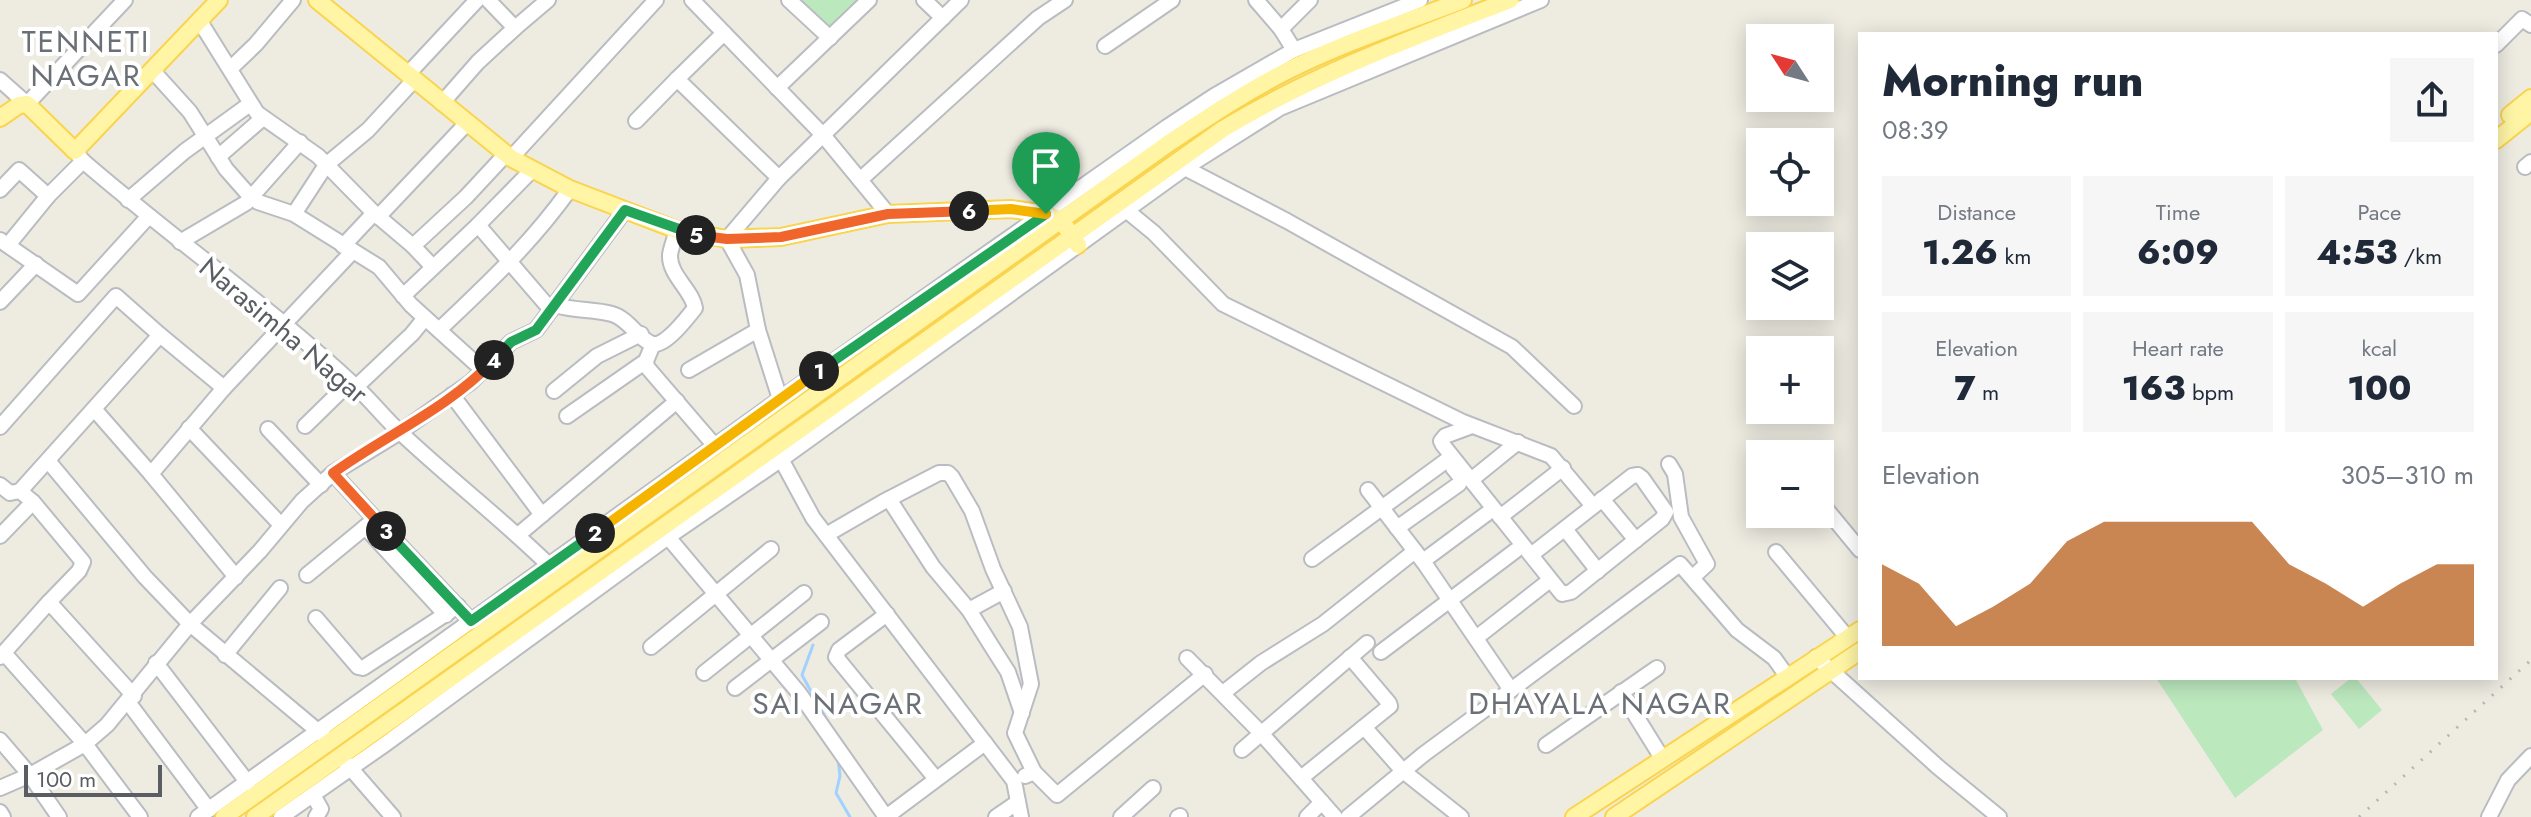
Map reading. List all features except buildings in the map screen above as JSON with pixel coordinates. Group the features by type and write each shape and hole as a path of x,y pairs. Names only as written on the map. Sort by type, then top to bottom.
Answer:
{"main road":[{"path":"0,118 19,105 27,104 79,156 152,70 219,0"},
{"path":"317,0 509,156 570,189 677,230 727,239 781,237 888,214 1011,209 1053,217 1075,240"},
{"path":"210,815 325,737 1053,217 1248,91 1333,50 1463,0"},
{"path":"255,817 346,763 1075,240 1198,145 1274,98 1343,66 1510,0"},
{"path":"2498,113 2531,88"},
{"path":"2498,124 2531,98"},
{"path":"2498,138 2531,112"},
{"path":"1614,817 1856,636"},
{"path":"1574,817 1787,676 1858,652"},
{"path":"1589,817 1822,664"}],"street":[{"path":"0,80 27,104 125,0"},
{"path":"231,68 293,0"},
{"path":"294,214 326,165 368,130 477,0"},
{"path":"488,0 515,28"},
{"path":"442,103 478,62 548,0"},
{"path":"413,246 509,156 656,0"},
{"path":"692,0 823,135 888,214"},
{"path":"789,0 830,38"},
{"path":"777,88 869,0"},
{"path":"924,0 943,18"},
{"path":"780,399 758,330 747,275 727,239 779,178 961,0"},
{"path":"860,180 1038,18 1065,0"},
{"path":"1105,46 1172,0"},
{"path":"1256,0 1294,50"},
{"path":"1281,29 1310,0"},
{"path":"49,602 131,699 210,815 248,783 325,737 471,621 555,572 780,399 1053,217 1167,127 1294,50 1420,0"},
{"path":"281,817 313,795 346,763 781,459 1075,240 1126,210 1185,168 1280,108 1541,0"},
{"path":"2498,43 2522,19 2531,25"},
{"path":"199,20 231,68 250,104 263,118 300,142 432,266"},
{"path":"636,121 724,33"},
{"path":"152,70 190,112 218,157 253,198 294,214 385,272 403,296 484,371"},
{"path":"677,79 779,178"},
{"path":"128,200 206,135 250,104"},
{"path":"218,157 263,118"},
{"path":"151,474 224,388 285,326 376,215 467,123"},
{"path":"180,242 253,198 300,142"},
{"path":"79,156 48,196 4,242 78,294 148,217"},
{"name":"Narasimha Nagar","path":"79,156 148,217 353,384 400,432 518,535 555,572"},
{"path":"1185,168 1287,221 1512,347 1574,406"},
{"path":"0,190 19,170 48,196"},
{"path":"403,296 532,170"},
{"path":"439,330 510,263 570,189"},
{"path":"0,788 85,744 131,699 156,663 302,501 333,473 400,432 484,371 511,342 536,330 625,210"},
{"path":"1126,210 1154,233 1223,304 1472,426 1551,456 1636,540"},
{"path":"478,225 554,307 612,314 653,344"},
{"path":"567,416 646,361 653,344 676,331 695,308 692,297 671,264 677,230"},
{"path":"0,302 36,264"},
{"path":"94,278 224,388"},
{"path":"0,427 116,296"},
{"path":"305,426 412,334 425,318"},
{"path":"689,370 758,330"},
{"path":"554,391 597,356 641,334"},
{"path":"0,485 10,493 20,491 160,335"},
{"path":"646,361 650,372 715,446"},
{"path":"452,395 542,515"},
{"path":"518,535 677,401"},
{"path":"95,410 236,577"},
{"path":"1472,426 1445,436 1441,441 1495,515 1562,594 1571,592 1598,571 1662,519 1666,512 1642,478 1632,476 1531,555"},
{"path":"189,428 281,525"},
{"path":"268,429 321,485"},
{"path":"1471,480 1518,442"},
{"path":"1397,528 1459,484 1461,478 1435,446"},
{"path":"781,459 813,518 1014,781 1019,810 996,817"},
{"path":"1312,559 1447,460"},
{"path":"49,462 145,577 190,624 325,737 393,817"},
{"path":"1669,464 1675,474 1681,517 1707,564 1693,577"},
{"path":"1223,693 1261,663 1323,624 1419,556 1495,515 1563,468"},
{"path":"333,473 370,523 452,611 471,621"},
{"path":"826,535 939,473 948,473 972,511 993,569 1020,627 1031,684 1015,733 1034,772 1057,795 1205,674"},
{"path":"1368,490 1419,556 1511,690"},
{"path":"20,491 33,502 83,562 79,571 2,655 85,744 140,817"},
{"path":"889,499 933,567 969,610 1008,672 1022,713"},
{"path":"0,536 33,502"},
{"path":"1834,519 1858,548"},
{"path":"307,575 370,523"},
{"path":"1565,529 1598,571"},
{"path":"668,537 799,693 886,817 985,743"},
{"path":"651,647 771,549"},
{"path":"1381,652 1515,551"},
{"path":"1776,552 1856,636"},
{"path":"1348,817 1403,771 1678,565 1693,577 1737,630 1774,658 1787,676"},
{"path":"1476,638 1545,584"},
{"path":"225,655 280,588"},
{"path":"969,610 1004,591"},
{"path":"704,673 804,593"},
{"path":"316,618 358,667 363,668 452,611"},
{"path":"887,614 839,650 836,657 936,779"},
{"path":"735,688 821,622"},
{"path":"1242,750 1367,643"},
{"path":"1301,778 1387,709 1389,703 1350,657"},
{"path":"1187,658 1261,733 1335,817"},
{"path":"156,663 248,783"},
{"path":"1822,664 1999,817"},
{"path":"1546,745 1657,668"},
{"path":"1621,692 1662,758"},
{"path":"1364,727 1403,771 1461,817"},
{"path":"0,740 30,775 59,817"},
{"path":"2489,817 2508,780 2531,756"},
{"path":"1014,781 1034,772"},
{"path":"1121,817 1153,788"},
{"path":"313,795 321,809 316,817"},
{"path":"1307,817 1322,802"}],"green space":[{"path":"792,0 859,0 826,33"},
{"path":"2157,680 2296,680 2323,730 2235,798"},
{"path":"2348,680 2358,680 2382,710 2359,729 2331,694"}],"waterway":[{"path":"813,645 802,675 829,724"},
{"path":"838,759 840,776 836,793 850,817"}],"railway":[{"path":"2359,817 2531,660"}],"district":[{"name":"TENNETI NAGAR","path":"86,59"},
{"name":"SAI NAGAR","path":"838,704"},
{"name":"DHAYALA NAGAR","path":"1600,704"}],"route":[{"path":"1011,209 1046,214 780,399 471,621 333,473 400,432 471,382 511,342 536,330 625,210 677,230 727,239 781,237 888,214 1011,209"}]}
